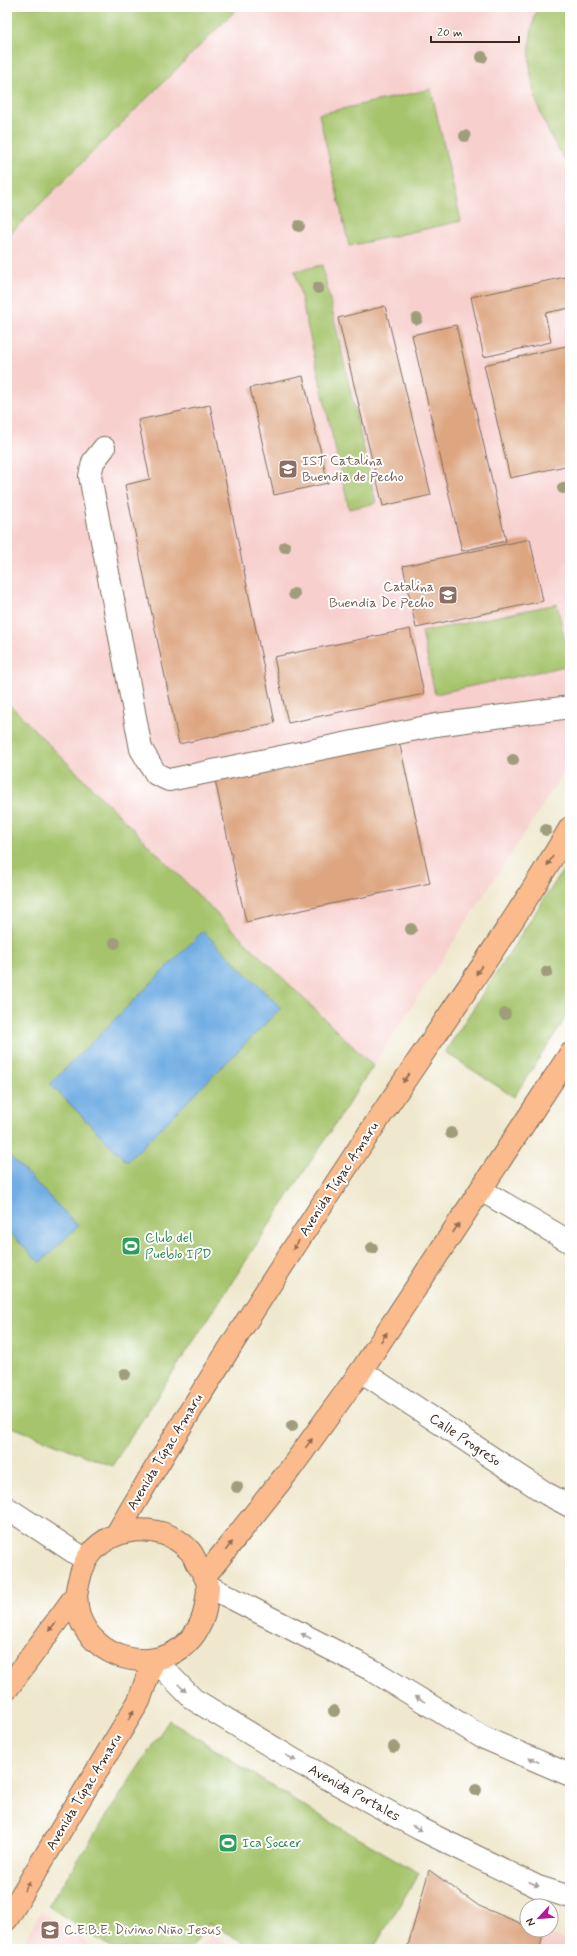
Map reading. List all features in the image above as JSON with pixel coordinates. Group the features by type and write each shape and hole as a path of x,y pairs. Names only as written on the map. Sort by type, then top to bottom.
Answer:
{"main road":[{"name":"Avenida Túpac Amaru","path":"116,1535 181,1423 351,1160 539,880 570,828"},
{"path":"207,1581 189,1549 173,1537 154,1531 135,1530 116,1535 99,1545 86,1560 78,1577 76,1596 80,1616 90,1635 105,1650 124,1659 154,1660 172,1654 187,1643 199,1629 205,1612 207,1581 361,1371 570,1054"},
{"path":"7,1689 76,1596"},
{"name":"Avenida Túpac Amaru","path":"7,1919 139,1701 154,1660"}],"street":[{"path":"104,448 93,462 90,476 141,749 156,774 169,780 436,725 570,707"},
{"path":"481,1190 570,1242"},
{"name":"Calle Progreso","path":"361,1371 547,1494 570,1506"},
{"path":"7,1508 86,1560"},
{"path":"207,1581 372,1670 482,1737 570,1775"},
{"name":"Avenida Portales","path":"154,1660 193,1699 294,1760 420,1829 538,1887 570,1897"}],"shaded area":[{"name":"IST Catalina Buendia de Pecho","path":"239,7 570,7 570,704 562,715 570,745 570,763 373,1066 228,925 7,702 7,237"},
{"name":"C.E.B.E. Divino Niño Jesus","path":"41,1912 97,1949 19,1949"},
{"name":"C.E.B.E. Divino Niño Jesus","path":"212,1934 236,1949 200,1949"},
{"path":"542,1938 559,1938 570,1941 570,1949 540,1949"}],"green space":[{"path":"7,7 239,7 7,237"},
{"path":"538,7 570,7 570,166 558,149 548,130 540,111 534,90 530,69 530,48 532,28"},
{"path":"431,89 461,221 349,246 319,114"},
{"path":"322,265 376,503 349,509 295,271"},
{"path":"557,604 570,665 435,694 422,632"},
{"name":"Club del Pueblo IPD","path":"7,702 228,925 373,1066 112,1466 7,1425"},
{"path":"570,859 570,1011 514,1097 445,1052"},
{"name":"Ica Soccer","path":"169,1720 315,1813 419,1873 373,1949 255,1949 209,1923 190,1949 113,1949 48,1906"}],"water":[{"path":"203,931 281,1008 127,1162 50,1084"},
{"path":"7,1153 78,1226 40,1263 7,1230"}],"building":[{"path":"570,276 570,308 545,313 551,342 484,357 471,297"},
{"path":"385,306 431,495 383,506 338,318"},
{"path":"456,325 506,541 462,551 412,335"},
{"path":"570,345 570,465 510,478 484,365"},
{"path":"303,376 328,483 274,495 250,388"},
{"path":"210,405 275,723 179,744 125,485 150,479 138,420"},
{"path":"530,539 543,601 416,628 403,566"},
{"path":"410,629 424,694 288,723 274,657"},
{"path":"399,741 430,883 246,922 215,780"},
{"path":"429,1870 479,1906 519,1923 519,1938 542,1938 540,1949 407,1949"}],"place":[{"name":"IST Catalina Buendia de Pecho","path":"288,469"},
{"name":"Catalina Buendia De Pecho","path":"448,595"},
{"name":"Club del Pueblo IPD","path":"131,1246"},
{"name":"Ica Soccer","path":"228,1843"},
{"name":"C.E.B.E. Divino Niño Jesus","path":"50,1930"}]}
